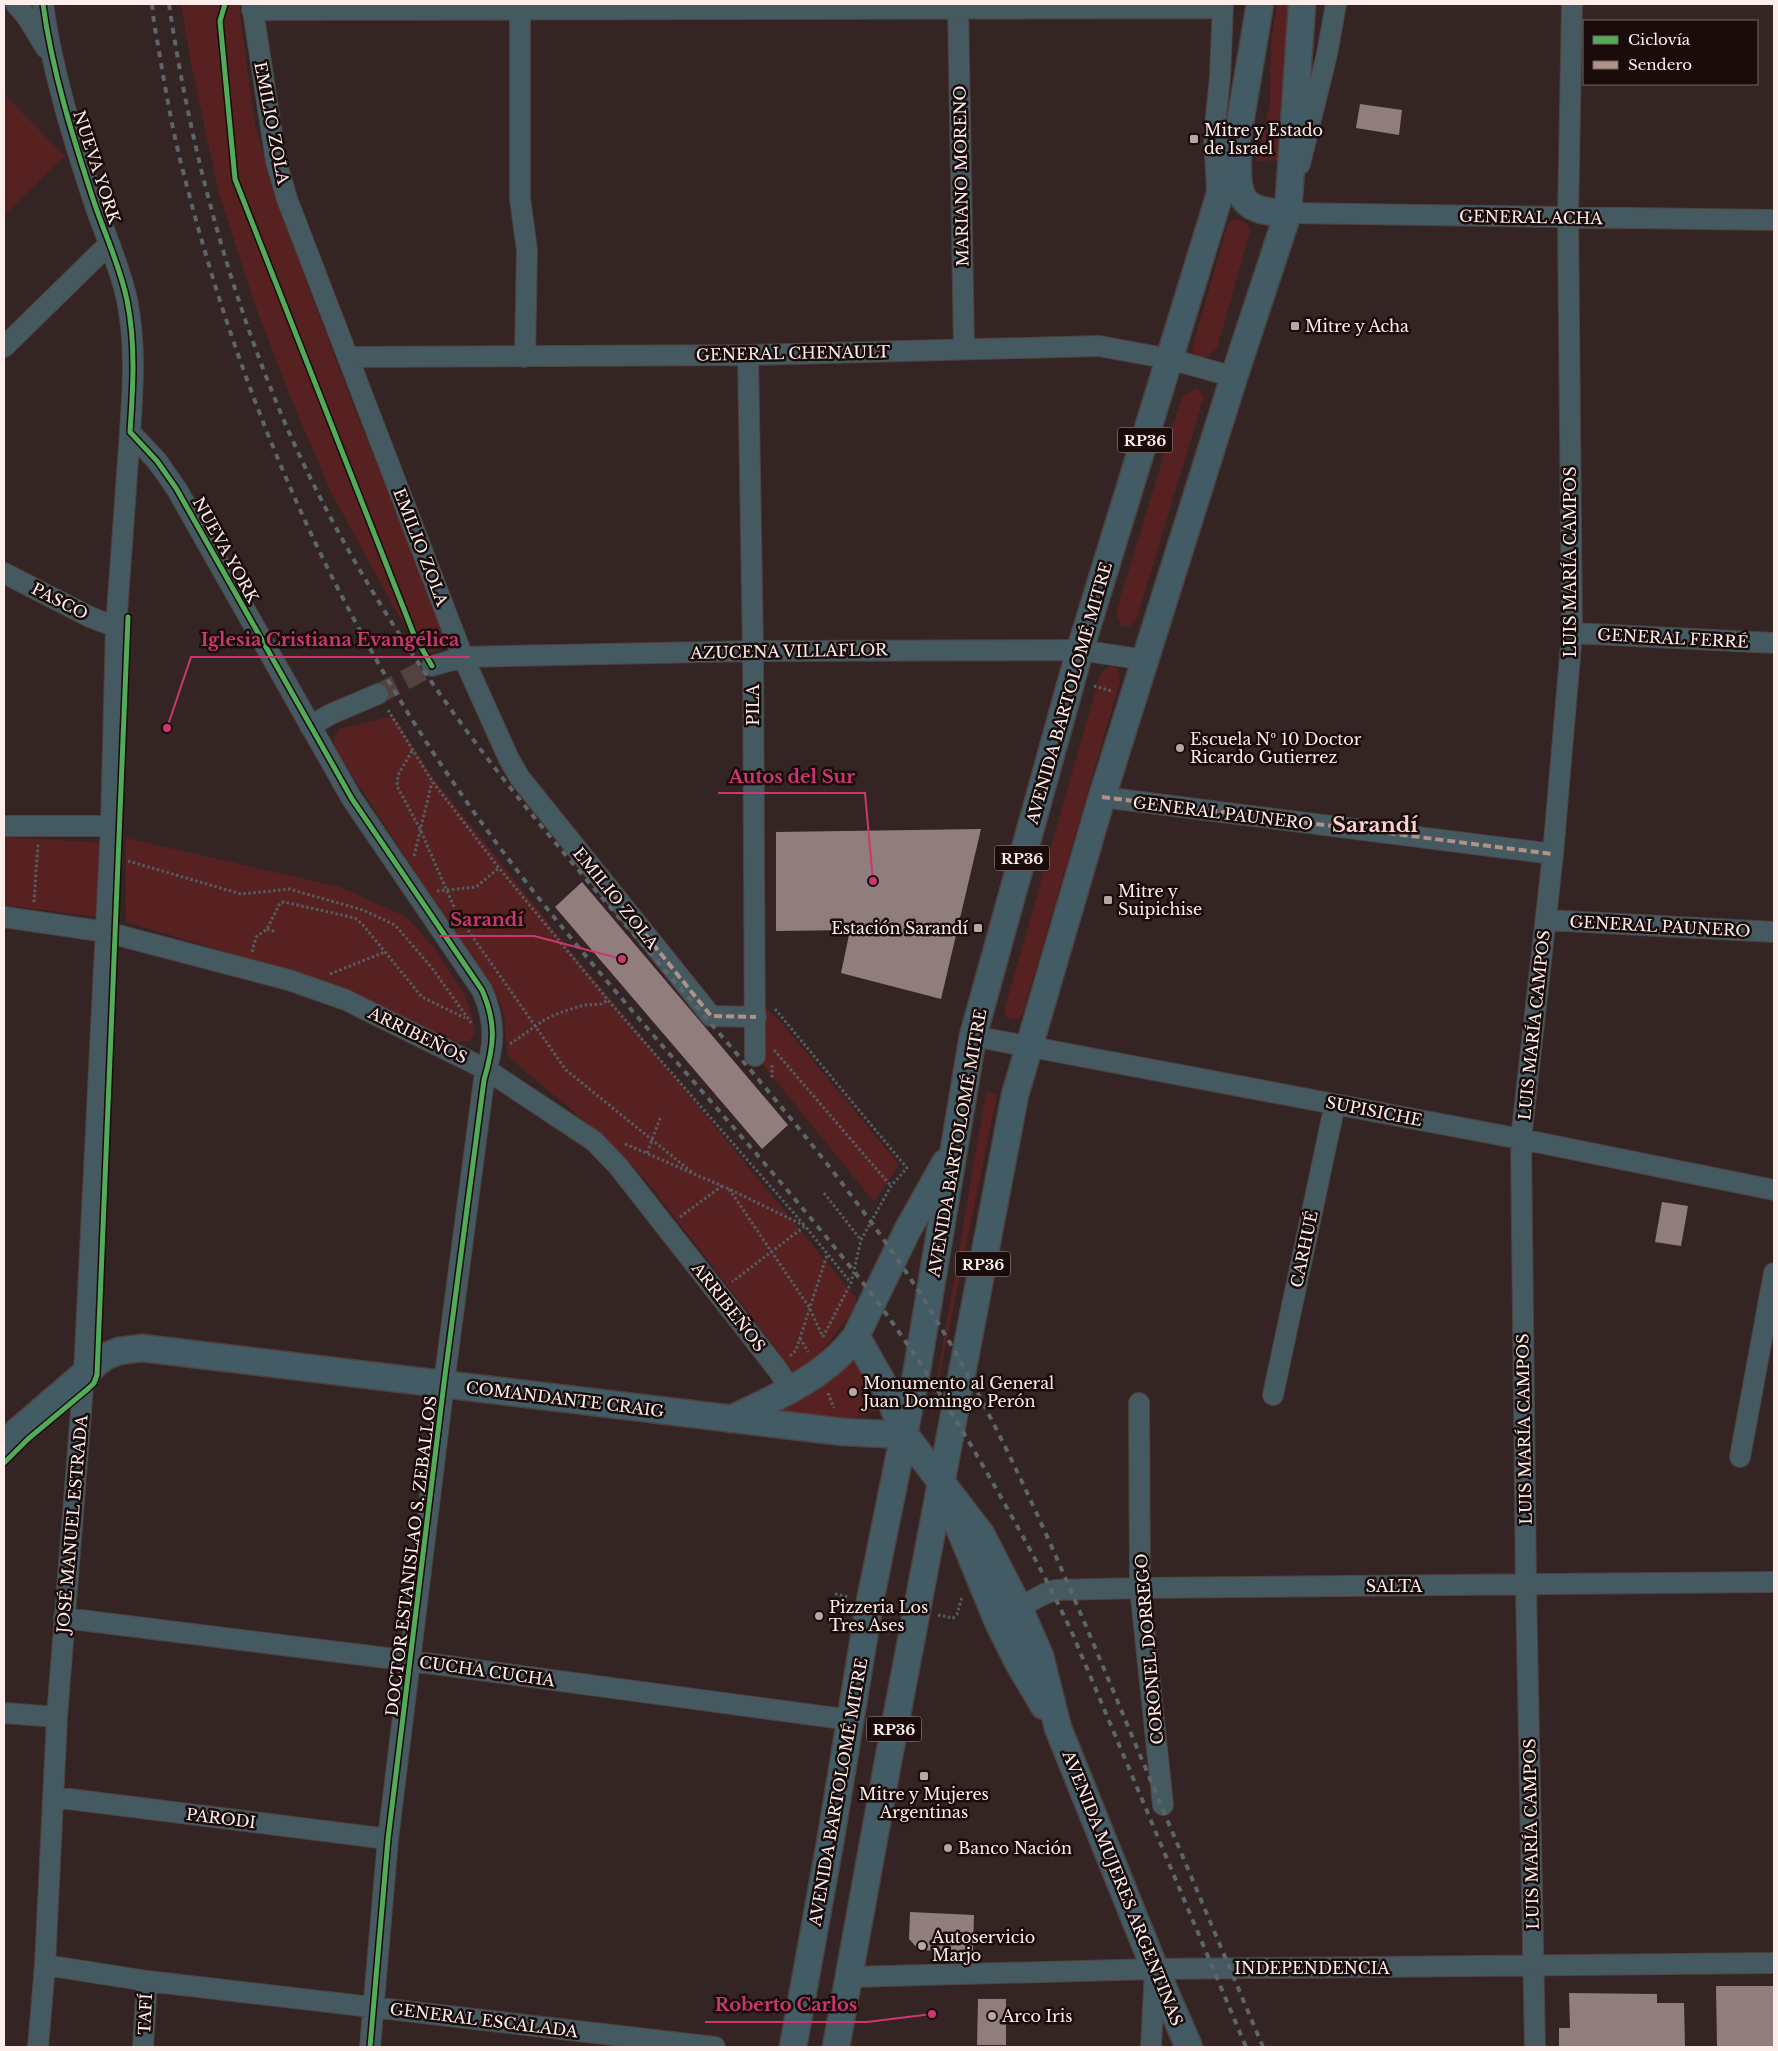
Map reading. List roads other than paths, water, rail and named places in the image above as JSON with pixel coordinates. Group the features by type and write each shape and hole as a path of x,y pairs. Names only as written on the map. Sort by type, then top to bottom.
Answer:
{"main road":[{"name":"AVENIDA BARTOLOMÉ MITRE","path":"793,2047 870,1602 905,1435 973,1036 1071,680 1238,136 1260,4"},
{"name":"RP36","path":"836,2047 887,1767 1015,1094 1102,797 1234,377 1288,213 1302,4"},
{"path":"1238,136 1237,178 1242,197 1249,206 1288,213"},
{"path":"731,1419 784,1380 819,1371 844,1352 856,1336 908,1231 954,1146"},
{"name":"AVENIDA MUJERES ARGENTINAS","path":"856,1336 885,1387 905,1435 981,1534 1019,1608 1040,1656 1058,1728 1155,1969 1189,2047"},
{"name":"COMANDANTE CRAIG","path":"5,1440 104,1358 119,1351 142,1348 843,1432 905,1435"},
{"name":"AVENIDA MUJERES ARGENTINAS","path":"941,1482 1002,1630 1019,1664 1058,1728"}],"street":[{"path":"16,4 43,42 56,68"},
{"name":"NUEVA YORK","path":"43,4 67,114 123,282 133,352 130,432 157,461 176,488 352,799 482,990 490,1009 493,1031 492,1050 487,1070"},
{"name":"NUEVA YORK","path":"48,32 55,4"},
{"path":"1288,213 1327,54 1336,4"},
{"name":"LUIS MARÍA CAMPOS","path":"1535,2047 1526,1586 1521,1139 1553,854 1572,633 1568,217 1572,4"},
{"name":"MARIANO MORENO","path":"958,5 964,349"},
{"path":"252,7 1223,6"},
{"name":"AVENIDA BARTOLOMÉ MITRE","path":"1218,201 1214,136 1220,77 1223,6"},
{"name":"EMILIO ZOLA","path":"252,7 280,177 463,657 509,760 520,778 711,1016 756,1017"},
{"path":"520,7 520,199 527,250 525,356"},
{"name":"GENERAL ACHA","path":"1288,213 1774,220"},
{"path":"4,346 109,244"},
{"name":"GENERAL CHENAULT","path":"348,358 748,355 1099,346 1170,360 1234,377"},
{"name":"PILA","path":"748,355 756,1017 763,1051"},
{"name":"JOSÉ MANUEL ESTRADA","path":"38,2047 45,1965 57,1717 84,1373 110,856 116,627 130,432"},
{"name":"PASCO","path":"4,573 90,617 116,627"},
{"name":"GENERAL FERRÉ","path":"1572,633 1774,643"},
{"name":"AZUCENA VILLAFLOR","path":"432,666 463,657 753,651 1080,650 1145,660"},
{"path":"310,726 331,714 378,694"},
{"name":"GENERAL PAUNERO","path":"1102,797 1553,854"},
{"path":"4,826 39,828 111,826"},
{"name":"ARRIBEÑOS","path":"4,917 106,932 249,969 322,992 368,1010 487,1070 594,1142 618,1166 784,1380"},
{"name":"GENERAL PAUNERO","path":"1546,920 1774,932"},
{"name":"SUPISICHE","path":"973,1036 1521,1139 1774,1190"},
{"name":"DOCTOR ESTANISLAO S. ZEBALLOS","path":"370,2047 388,1839 444,1383 484,1080 487,1070"},
{"name":"CARHUÉ","path":"1273,1395 1335,1104"},
{"path":"1740,1457 1774,1273"},
{"name":"CORONEL DORREGO","path":"1139,1403 1140,1588 1163,1805"},
{"name":"SALTA","path":"1019,1608 1044,1594 1056,1590 1774,1582"},
{"name":"CUCHA CUCHA","path":"64,1618 411,1661 851,1720"},
{"path":"4,1713 57,1717"},
{"name":"PARODI","path":"53,1797 388,1839"},
{"name":"INDEPENDENCIA","path":"850,1977 1155,1969 1534,1967 1774,1963"},
{"name":"GENERAL ESCALADA","path":"45,1965 147,1981 715,2047"},
{"path":"1151,2047 1155,1969"},
{"name":"TAFÍ","path":"143,2047 147,1981"}],"tunnel":[{"path":"378,694 432,666"}],"railway":[{"path":"152,4 170,116 178,153 205,252 230,332 259,411 291,488 326,564 365,639 407,711 453,782 498,845 595,967 799,1204 869,1290 943,1399 1025,1540 1073,1635 1246,2047"},
{"path":"169,4 188,111 200,164 229,269 246,321 285,423 335,527 394,626 426,674 493,766 575,866 764,1086 854,1199 896,1257 929,1308 988,1413 1065,1577 1263,2047"}],"place":[{"name":"Mitre y Estado de Israel","path":"1194,139"},
{"name":"Mitre y Acha","path":"1295,326"},
{"name":"Iglesia Cristiana Evangélica","path":"167,728"},
{"name":"Escuela Nº 10 Doctor Ricardo Gutierrez","path":"1180,748"},
{"name":"Autos del Sur","path":"873,881"},
{"name":"Mitre y Suipichise","path":"1108,900"},
{"name":"Estación Sarandí","path":"978,928"},
{"name":"Sarandí","path":"622,959"},
{"name":"Monumento al General Juan Domingo Perón","path":"853,1392"},
{"name":"Pizzeria Los Tres Ases","path":"819,1616"},
{"name":"Mitre y Mujeres Argentinas","path":"924,1776"},
{"name":"Banco Nación","path":"948,1848"},
{"name":"Autoservicio Marjo","path":"922,1946"},
{"name":"Roberto Carlos","path":"932,2014"},
{"name":"Arco Iris","path":"992,2016"}],"district":[{"name":"Sarandí","path":"1375,825"}]}
